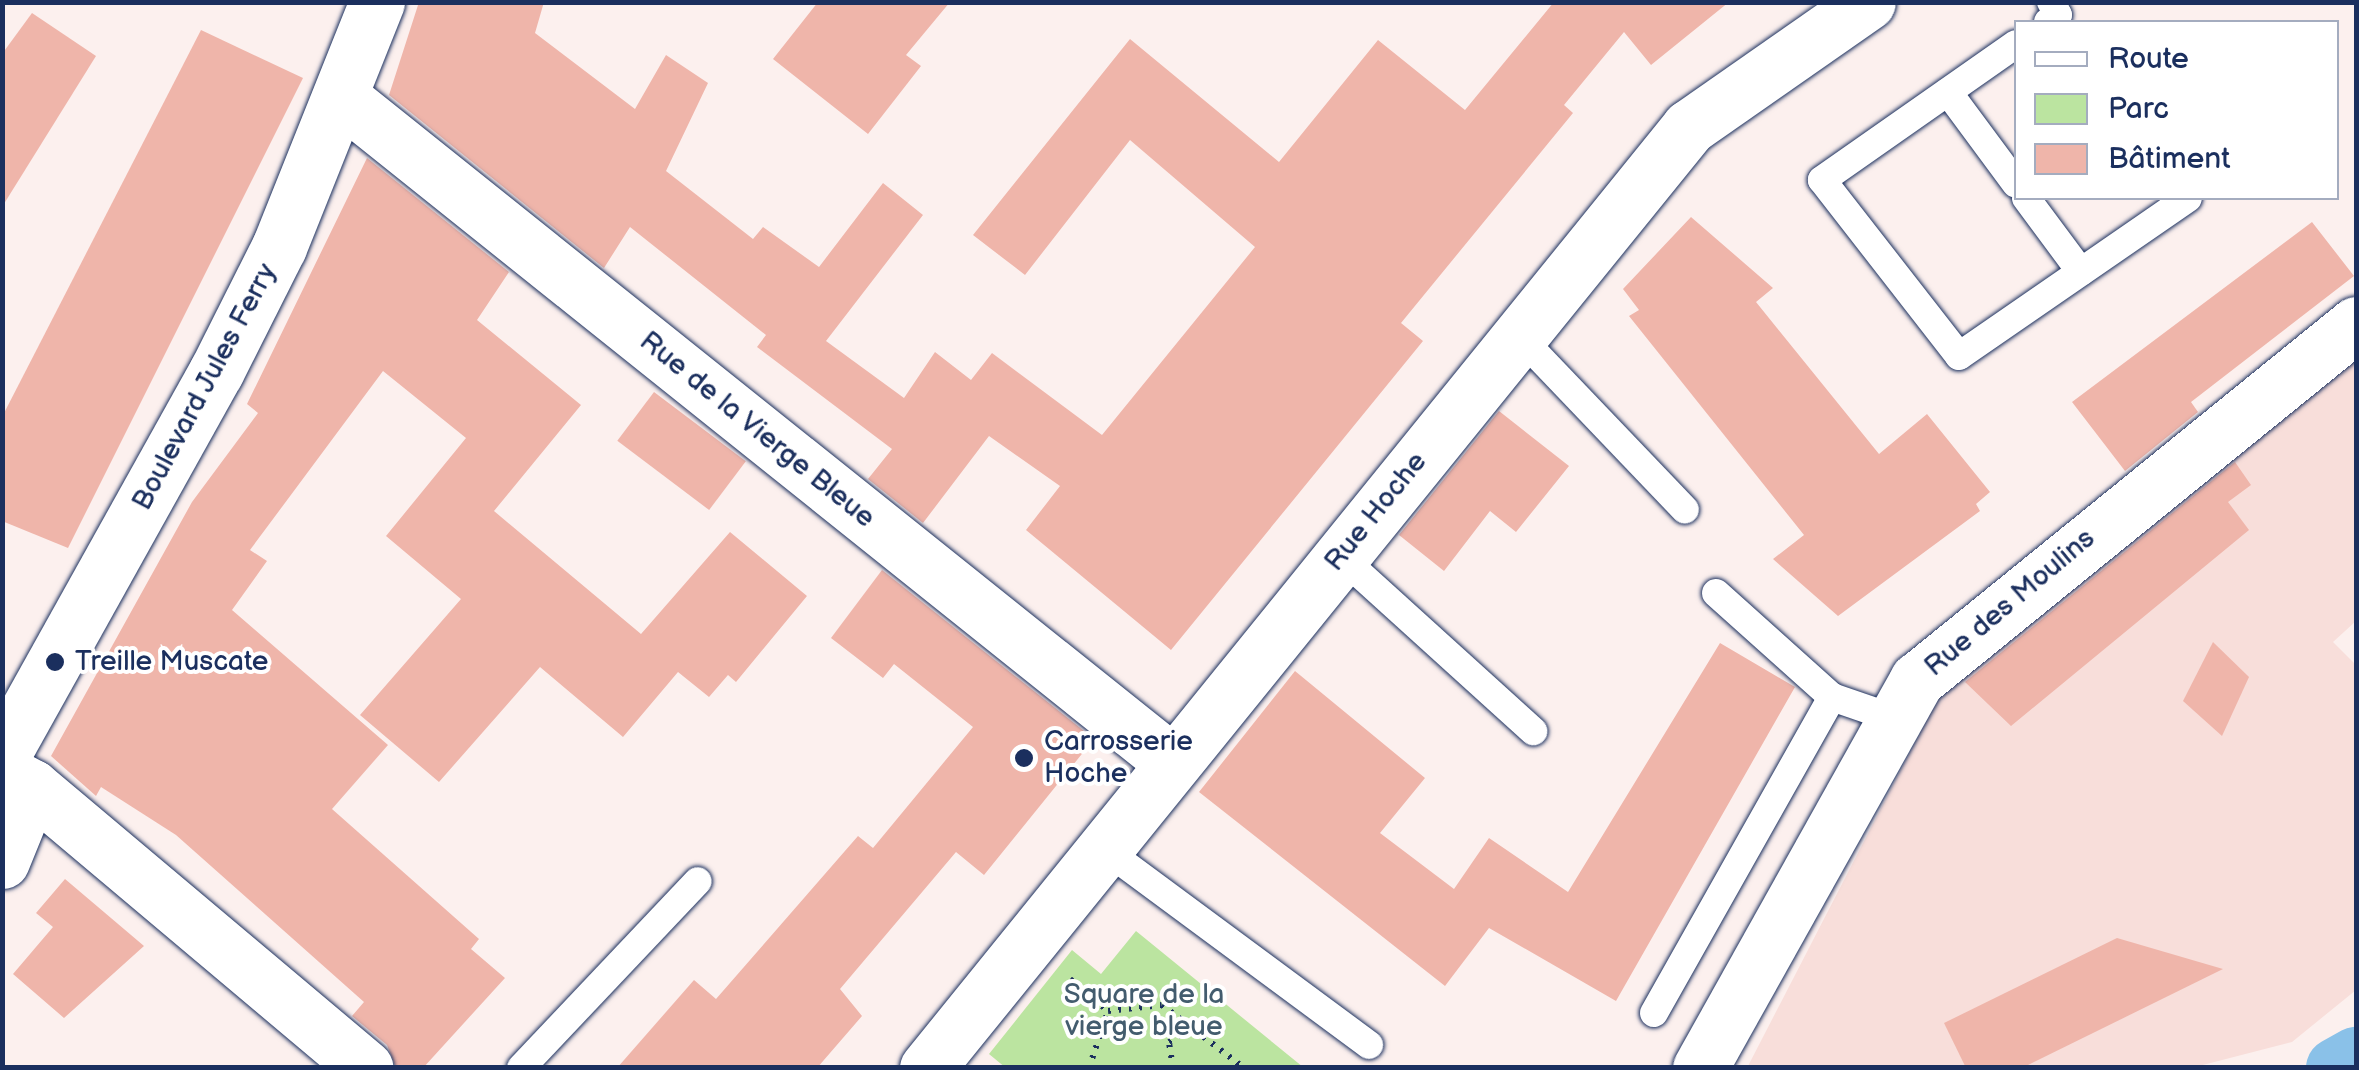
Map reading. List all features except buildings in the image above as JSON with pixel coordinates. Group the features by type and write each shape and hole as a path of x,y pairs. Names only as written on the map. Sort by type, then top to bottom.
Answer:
{"street":[{"name":"Boulevard Jules Ferry","path":"2,861 12,771 216,372 342,98 377,2"},
{"name":"Rue Hoche","path":"927,1068 1689,128 1868,2"},
{"name":"Rue de la Vierge Bleue","path":"342,98 1172,762"},
{"name":"Rue des Moulins","path":"1700,1068 1917,680 2356,324"},
{"path":"12,771 366,1068"}],"lane":[{"path":"2014,45 1822,180 1958,356 2185,200"},
{"path":"1948,92 2014,181"},
{"path":"2027,200 2081,272"},
{"path":"1519,336 1685,510"},
{"path":"1340,556 1533,731"},
{"path":"1716,593 1832,696 1896,719"},
{"path":"1654,1013 1832,696"},
{"path":"1103,848 1369,1045"},
{"path":"521,1068 698,881"}],"path":[{"path":"1089,1068 1108,1011 1162,1004 1244,1068"},
{"path":"1173,1068 1169,1042 1191,1028"}],"shaded area":[{"path":"2356,358 2356,621 2333,642 2356,665 2356,990 2292,1042 2195,1067 1747,1068 1940,694"}],"green space":[{"name":"Square de la vierge bleue","path":"1136,931 1303,1067 1006,1068 989,1054 1072,950 1101,974"}],"waterway":[{"path":"2336,1068 2356,1057"}],"place":[{"name":"Treille Muscate","path":"55,662"},
{"name":"Carrosserie Hoche","path":"1024,758"}]}
